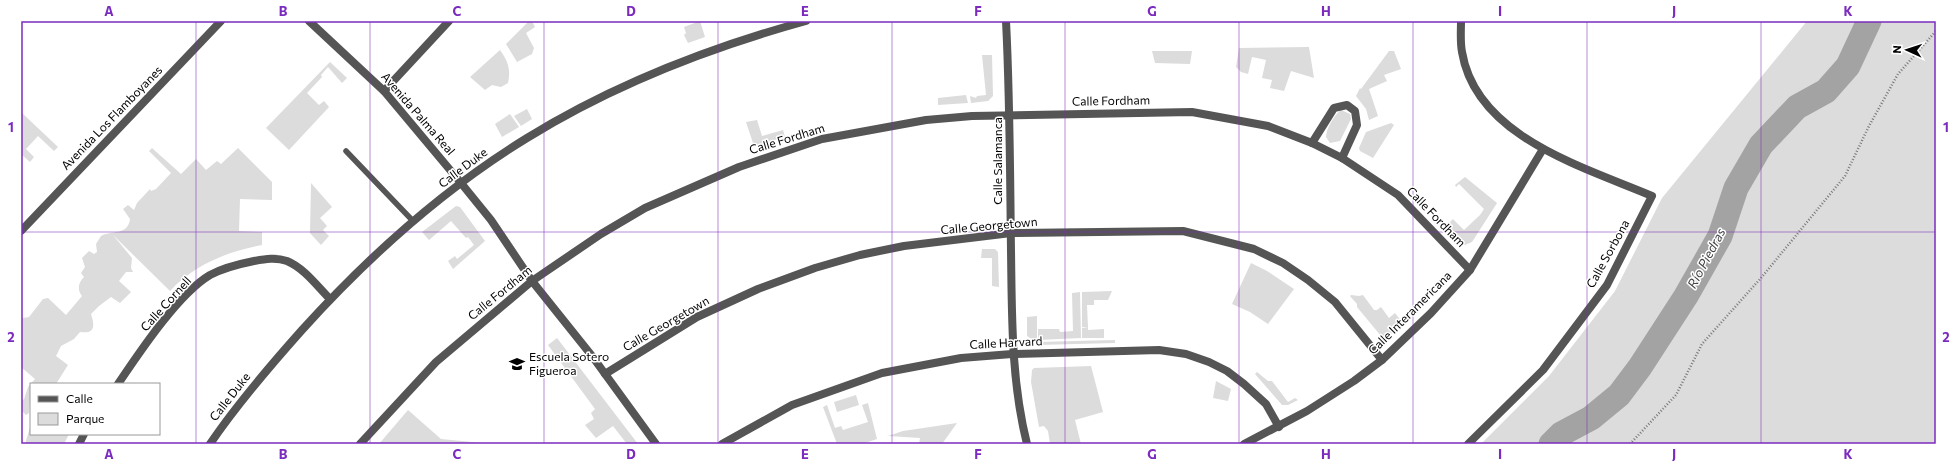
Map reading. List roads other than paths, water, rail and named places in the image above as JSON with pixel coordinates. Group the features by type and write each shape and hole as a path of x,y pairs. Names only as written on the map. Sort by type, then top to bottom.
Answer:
{"street":[{"name":"Avenida Los Flamboyanes","path":"21,231 221,21"},
{"name":"Avenida Palma Real","path":"309,21 384,91 461,183 491,220 532,281 605,374 656,444"},
{"path":"384,91 449,21"},
{"name":"Calle Duke","path":"210,444 226,420 266,370 330,299 367,262 461,183 527,138 578,109 639,79 726,45 806,21"},
{"name":"Calle Salamanca","path":"1006,21 1010,115 1012,354 1017,399 1027,444"},
{"path":"1461,21 1462,51 1468,72 1478,93 1505,124 1543,149"},
{"path":"1312,144 1334,108 1347,105 1355,111 1357,126 1342,158"},
{"name":"Calle Fordham","path":"360,444 436,362 532,281 601,234 645,208 739,167 822,140 926,120 972,116 1192,112 1268,126 1342,158 1398,195 1470,270"},
{"name":"Calle Interamericana","path":"1244,444 1279,427 1334,395 1382,360 1431,313 1470,270 1543,149"},
{"name":"Calle Sorbona","path":"1468,444 1543,370 1607,285 1652,196 1543,149"},
{"name":"Calle Georgetown","path":"605,374 697,317 758,289 814,268 860,255 904,246 1011,233 1184,231 1254,249 1283,263 1308,280 1335,302 1382,360"},
{"name":"Calle Cornell","path":"119,383 155,333 182,300 210,275 239,264 268,259 278,259 287,261 299,268 330,299"},
{"name":"Calle Harvard","path":"722,444 792,405 882,373 961,358 1012,354 1159,350 1186,354 1209,362 1227,371 1244,384 1266,404 1279,427"},
{"path":"79,444 84,435"}],"lane":[{"path":"346,151 413,222"}],"waterway":[{"name":"Río Piedras","path":"1551,444 1561,434 1591,418 1619,395 1640,367 1686,296 1720,236 1736,188 1761,145 1797,107 1826,91 1848,66 1869,21"}],"place":[{"name":"Escuela Sotero Figueroa","path":"517,364"}]}
